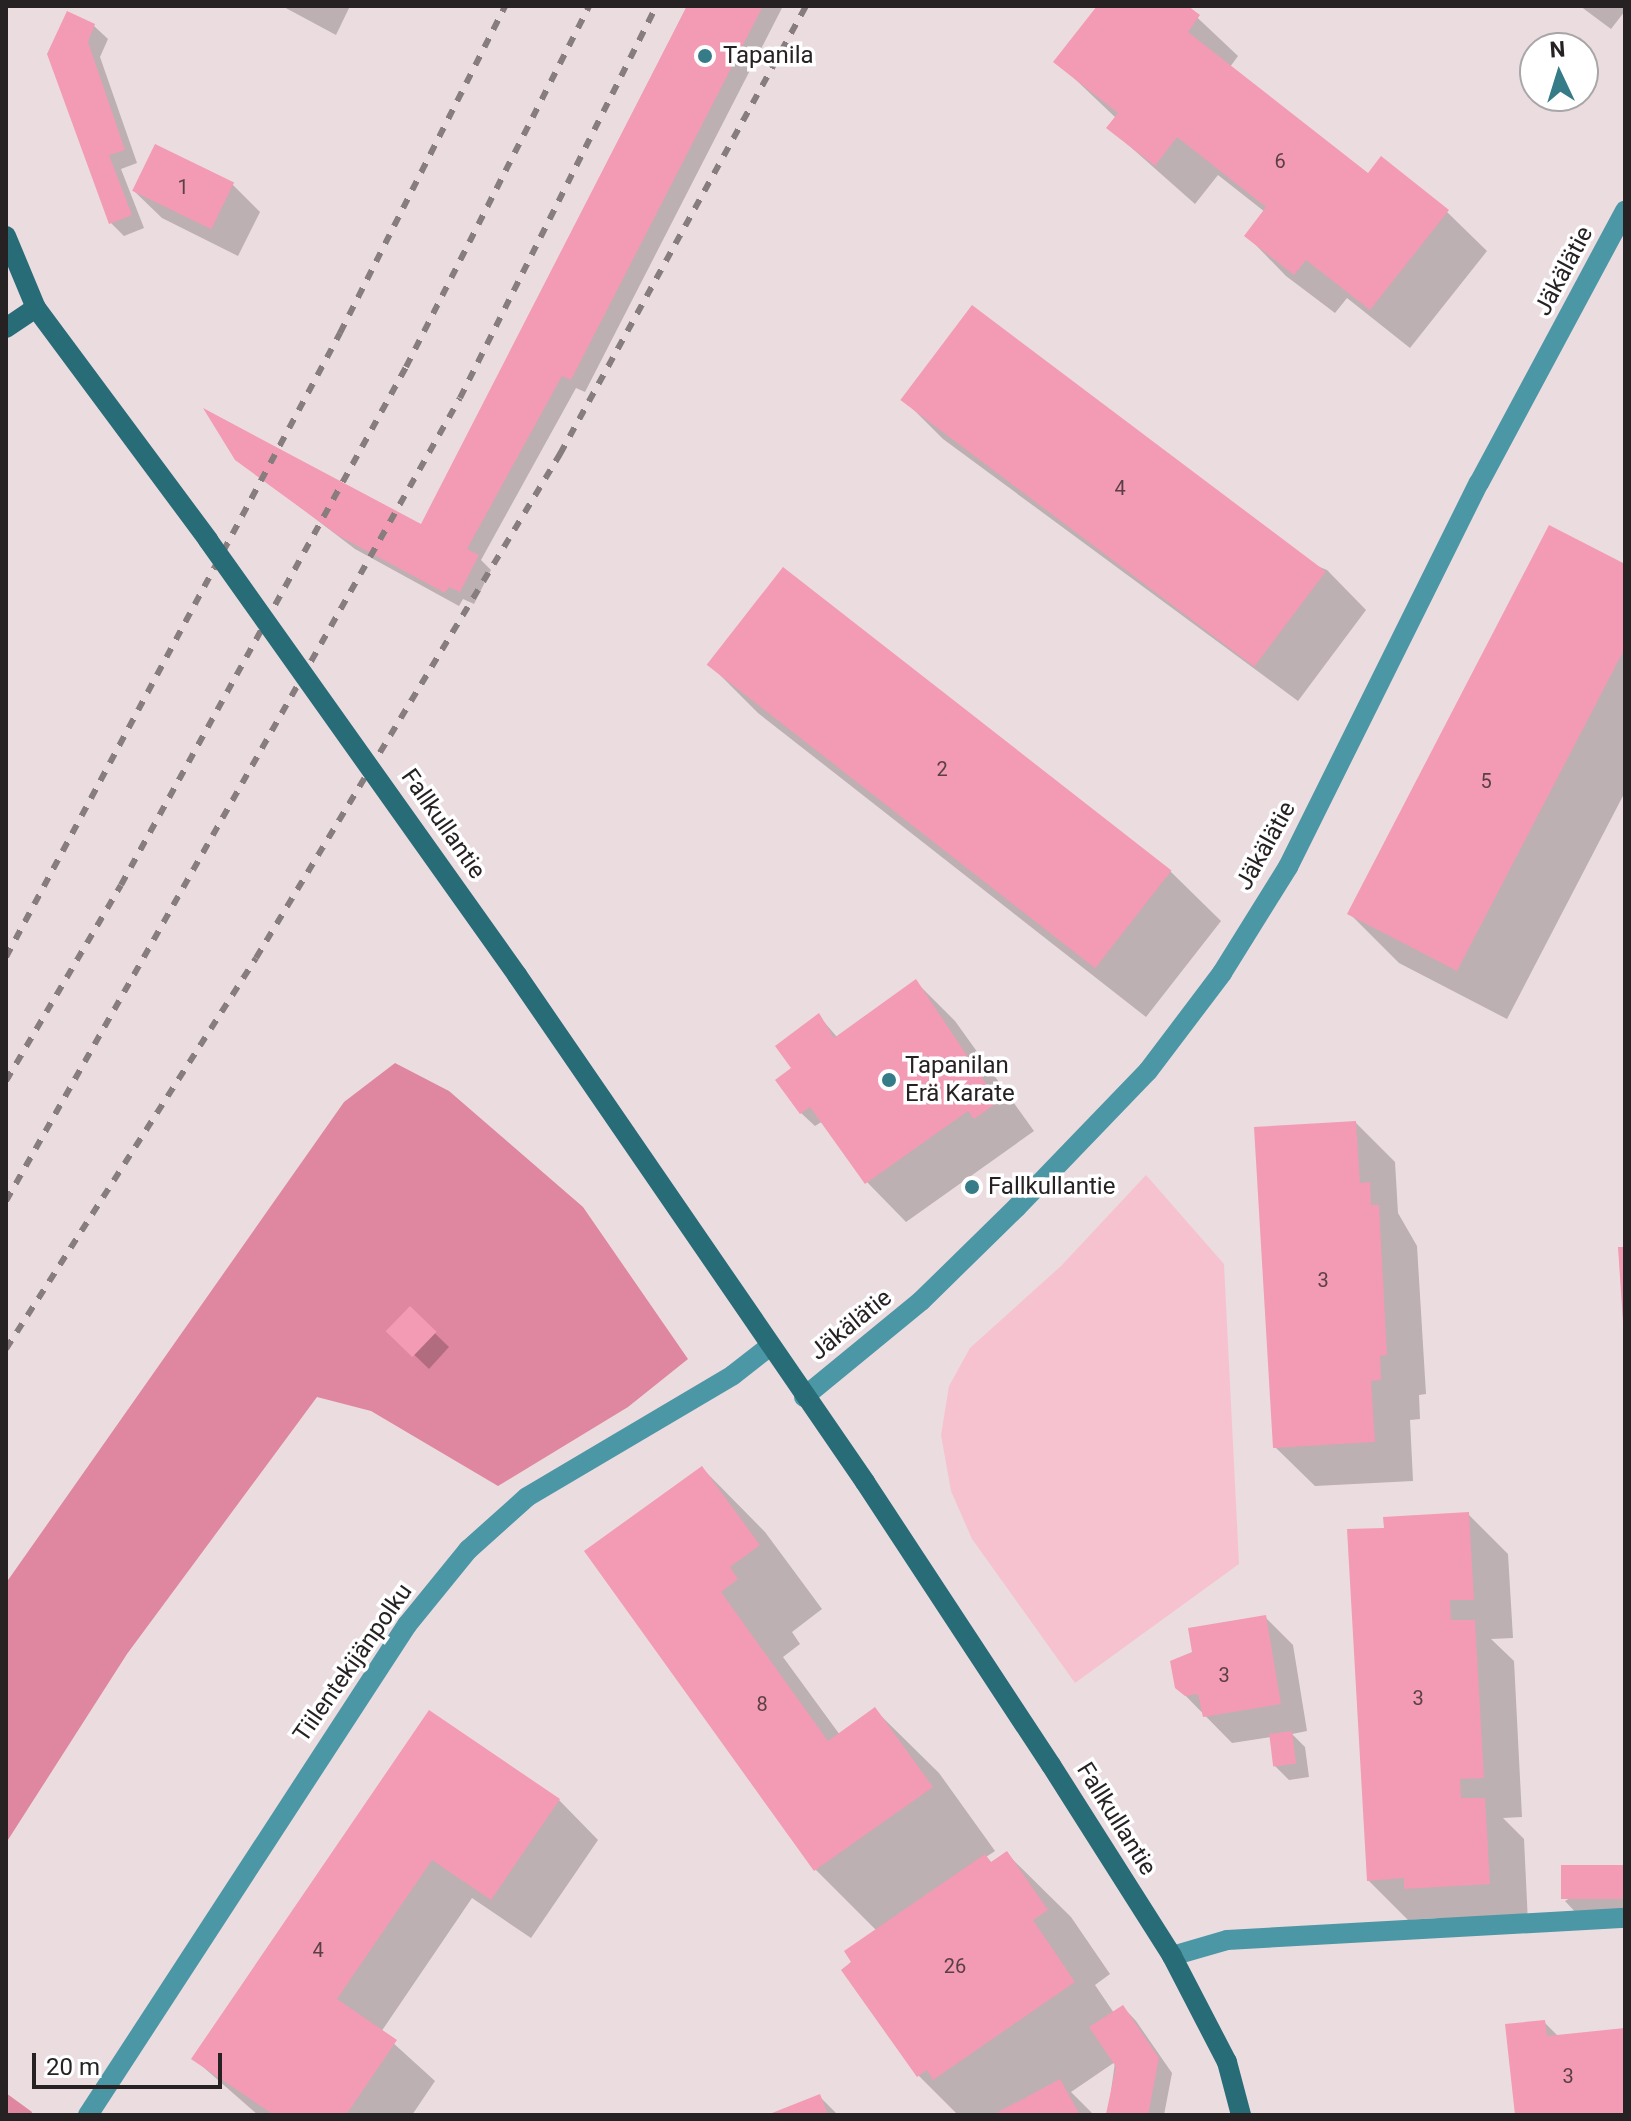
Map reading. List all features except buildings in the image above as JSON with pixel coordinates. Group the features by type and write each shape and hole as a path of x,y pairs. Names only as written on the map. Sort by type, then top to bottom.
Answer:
{"street":[{"name":"Jäkälätie","path":"804,1397 921,1301 1017,1207 1148,1071 1222,973 1288,867 1479,483 1625,211"},
{"name":"Fallkullantie","path":"6,236 36,308 517,975 769,1347 865,1482 1172,1956 1227,2062 1241,2115"},
{"path":"6,328 36,308"},
{"name":"Tiilentekijänpolku","path":"88,2115 407,1625 468,1550 527,1497 733,1375 769,1347"},
{"path":"1172,1956 1227,1940 1625,1918"}],"shaded area":[{"path":"395,1063 449,1091 583,1207 688,1359 628,1407 498,1486 371,1411 317,1397 127,1654 6,1843 6,1583 344,1102"},
{"path":"1146,1175 1224,1264 1239,1564 1075,1683 972,1539 951,1491 941,1435 949,1386 970,1348 1061,1266"},
{"path":"6,2093 32,2112 31,2115 6,2115"}],"railway":[{"path":"6,957 340,333 505,6"},
{"path":"6,1081 121,885 406,367 589,6"},
{"path":"6,1201 460,398 656,6"},
{"path":"6,1349 256,958 560,454 806,6"}],"place":[{"name":"Tapanila","path":"705,56"},
{"name":"Tapanilan Erä Karate","path":"889,1080"},
{"name":"Fallkullantie","path":"972,1187"}]}
